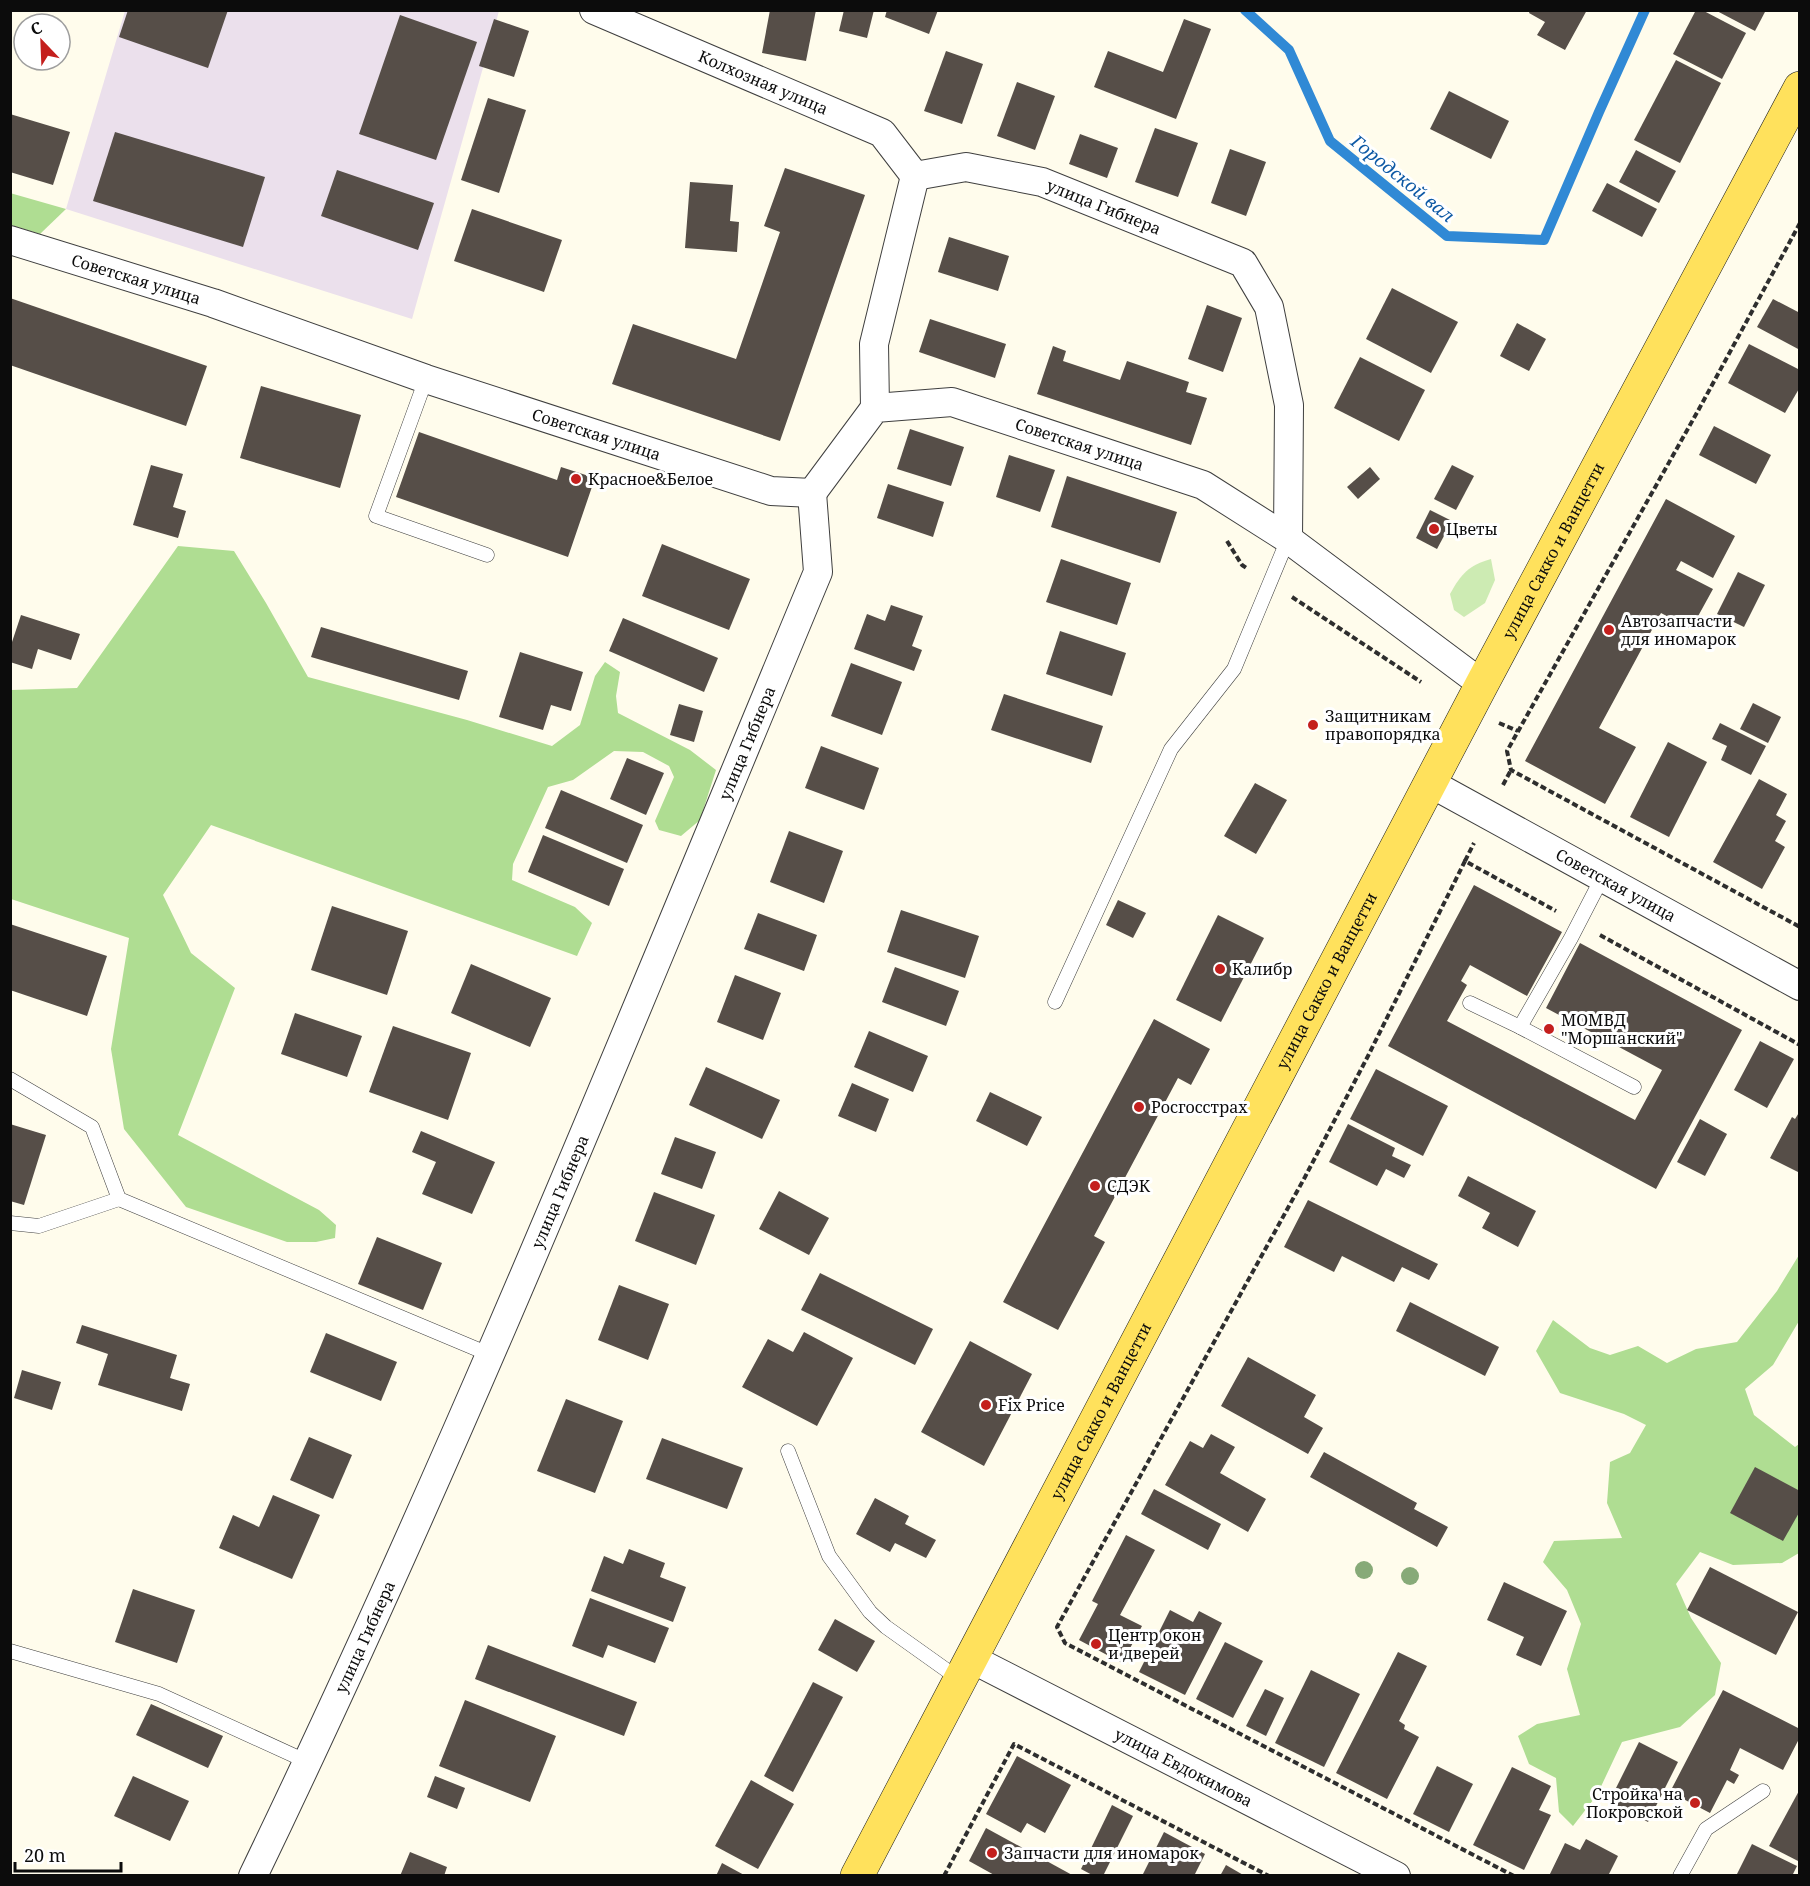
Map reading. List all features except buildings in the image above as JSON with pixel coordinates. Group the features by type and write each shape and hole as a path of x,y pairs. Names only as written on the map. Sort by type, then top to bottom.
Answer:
{"main road":[{"name":"улица Сакко и Ванцетти","path":"857,1875 1430,783 1800,88"}],"street":[{"name":"Колхозная улица","path":"594,10 882,133 915,176"},
{"name":"улица Гибнера","path":"915,176 966,167 1042,182 1243,263 1269,307 1289,405 1288,539"},
{"path":"812,493 875,408 874,344 915,176"},
{"name":"Советская улица","path":"10,240 213,303 426,379 771,491 812,493"},
{"name":"Советская улица","path":"875,408 952,402 1203,485 1288,539 1476,696"},
{"name":"улица Гибнера","path":"254,1875 308,1762 491,1355 818,572 812,493"},
{"name":"Советская улица","path":"1430,783 1800,986"},
{"name":"улица Евдокимова","path":"965,1668 1396,1875"}],"lane":[{"path":"426,379 376,516 487,555"},
{"path":"1055,1002 1171,749 1234,669 1288,539"},
{"path":"1520,1027 1602,878"},
{"path":"1470,1003 1634,1087"},
{"path":"10,1078 92,1127 119,1199"},
{"path":"10,1223 39,1226 119,1199 491,1355"},
{"path":"788,1451 829,1556 870,1611 886,1627 965,1668"},
{"path":"10,1651 159,1694 308,1762"},
{"path":"1680,1875 1706,1829 1764,1791"}],"path":[{"path":"1800,223 1699,409 1507,751 1511,770 1800,927"},
{"path":"1226,539 1242,565 1270,584 1430,689 1476,696 1518,731"},
{"path":"1368,1056 1299,1187 1057,1627 1065,1643 1514,1875"},
{"path":"944,1875 1014,1744 1269,1875"}],"shaded area":[{"path":"125,11 499,11 412,319 66,209"}],"green space":[{"path":"10,193 66,209 40,234 11,225"},
{"path":"178,546 234,551 308,677 467,720 552,746 580,725 595,676 605,662 620,672 616,696 618,713 690,750 716,770 700,820 681,836 659,830 655,821 674,777 669,766 643,752 614,751 573,780 548,787 513,864 512,880 575,907 592,923 577,956 211,825 163,895 191,953 235,988 178,1135 319,1210 336,1225 335,1238 316,1242 287,1242 186,1207 124,1129 111,1049 129,938 11,899 11,690 77,688"},
{"path":"1491,559 1495,580 1485,603 1464,617 1454,610 1450,594 1466,571"},
{"path":"1799,1255 1799,1321 1773,1365 1745,1389 1754,1415 1795,1447 1799,1444 1799,1553 1782,1563 1733,1565 1700,1552 1676,1584 1691,1618 1721,1663 1715,1695 1680,1727 1622,1742 1597,1795 1573,1826 1559,1812 1556,1778 1529,1764 1518,1736 1537,1724 1580,1715 1567,1669 1581,1624 1567,1590 1543,1562 1554,1541 1622,1538 1607,1503 1610,1462 1630,1453 1646,1425 1624,1414 1560,1393 1536,1351 1553,1320 1590,1348 1610,1355 1638,1346 1667,1363 1696,1349 1737,1342 1777,1291"}],"waterway":[{"name":"Городской вал","path":"1245,10 1289,50 1330,141 1447,236 1544,240 1645,10"}],"place":[{"name":"Красное&Белое","path":"576,479"},
{"name":"Цветы","path":"1434,529"},
{"name":"Автозапчасти для иномарок","path":"1609,630"},
{"name":"Защитникам правопорядка","path":"1313,725"},
{"name":"Калибр","path":"1220,969"},
{"name":"МОМВД \"Моршанский\"","path":"1549,1029"},
{"name":"Росгосстрах","path":"1139,1107"},
{"name":"СДЭК","path":"1095,1186"},
{"name":"Fix Price","path":"986,1405"},
{"name":"Центр окон и дверей","path":"1096,1644"},
{"name":"Стройка на Покровской","path":"1695,1803"},
{"name":"Запчасти для иномарок","path":"992,1853"}]}
